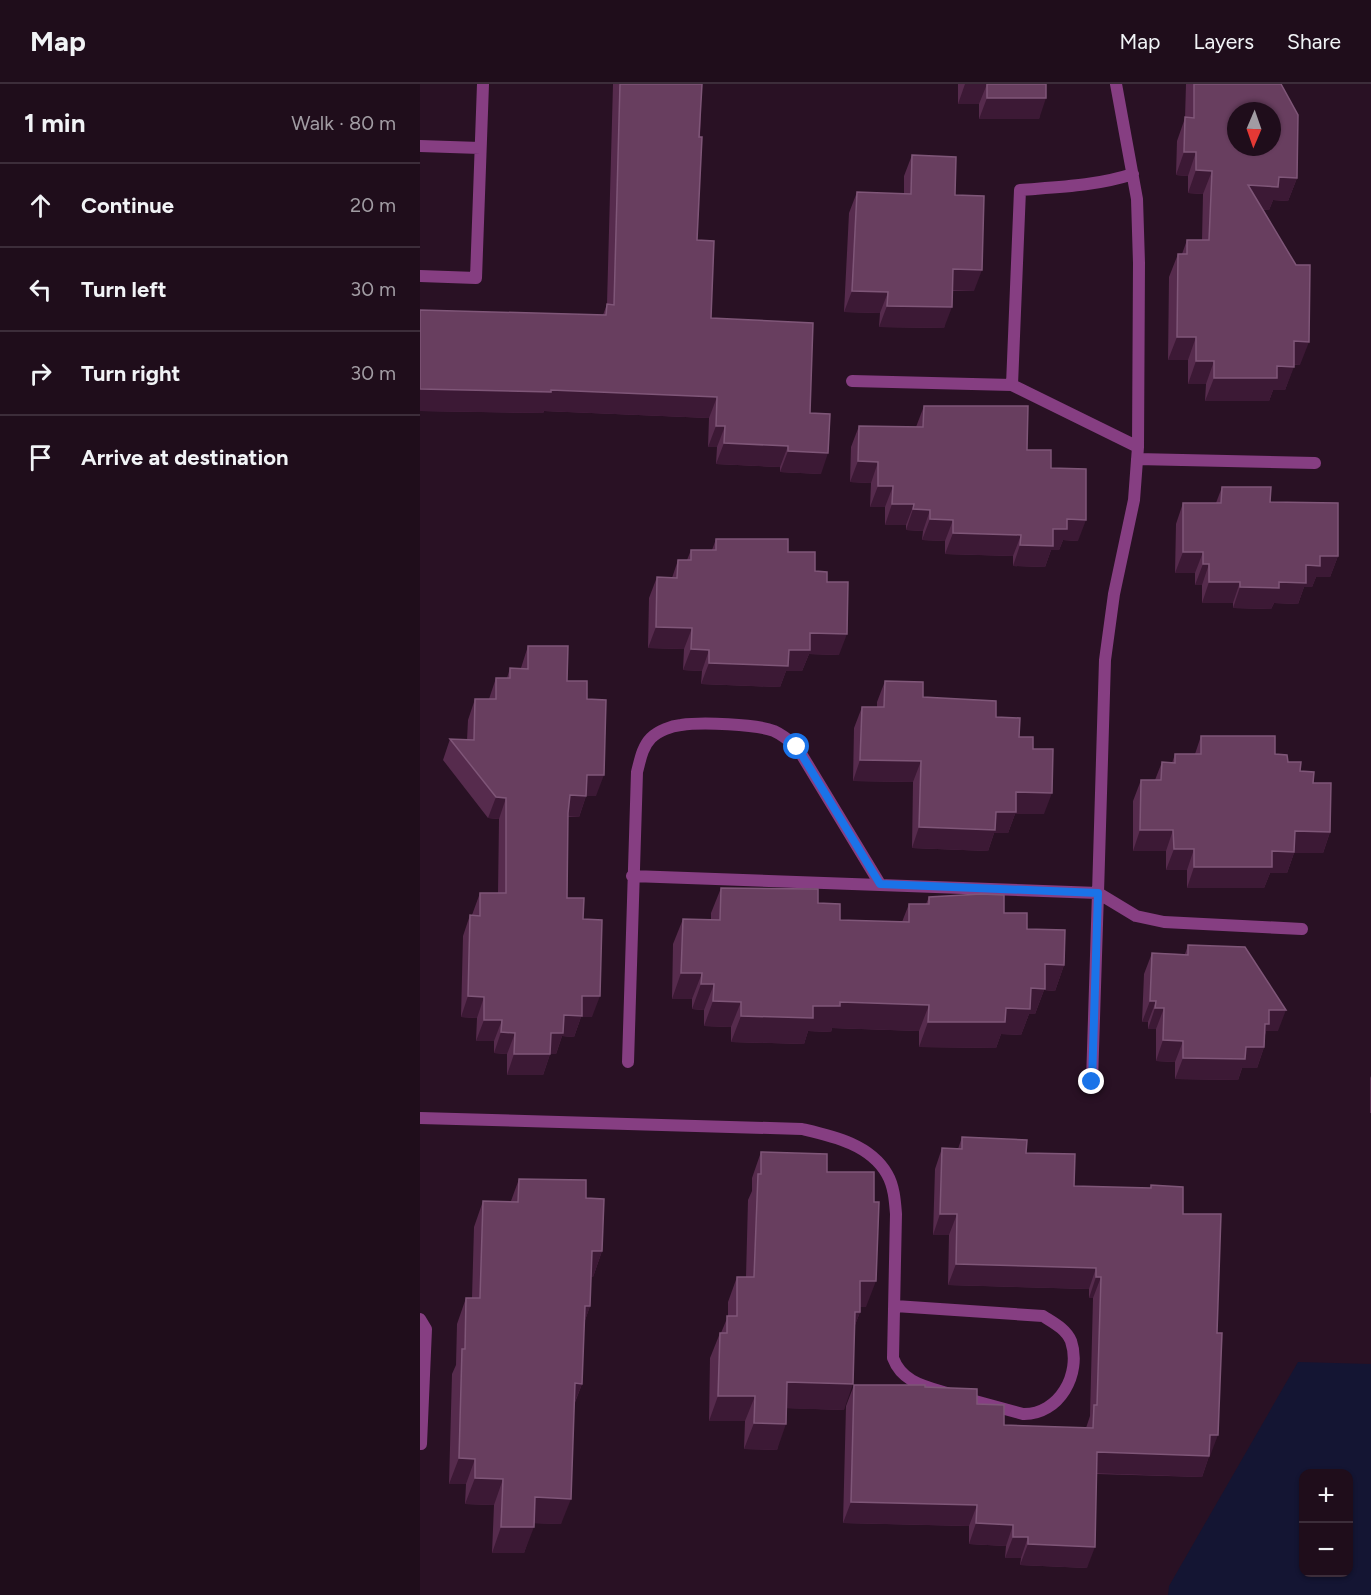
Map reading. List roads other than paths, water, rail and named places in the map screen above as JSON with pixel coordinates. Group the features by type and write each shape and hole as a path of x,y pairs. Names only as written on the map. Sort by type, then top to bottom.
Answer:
{"lane":[{"path":"420,276 476,278 483,84"},
{"path":"1092,1082 1105,660 1114,594 1134,500 1138,453 1137,199 1116,84"},
{"path":"420,146 480,148"},
{"path":"1012,385 1020,190 1084,186 1113,181 1133,174"},
{"path":"852,381 1012,385 1138,453 1315,463"},
{"path":"628,1062 637,772 642,753 650,739 665,729 679,724 756,726 774,731 787,738 797,747 880,884"},
{"path":"632,876 1098,893 1136,916 1164,922 1302,929"},
{"path":"420,1118 802,1129 834,1137 858,1147 887,1173 894,1193 896,1214 893,1358 902,1374 918,1383 1006,1410 1033,1414 1057,1401 1067,1388 1072,1372 1071,1340 1061,1327 1043,1316 895,1306"},
{"path":"420,1319 426,1329 421,1444"}]}
